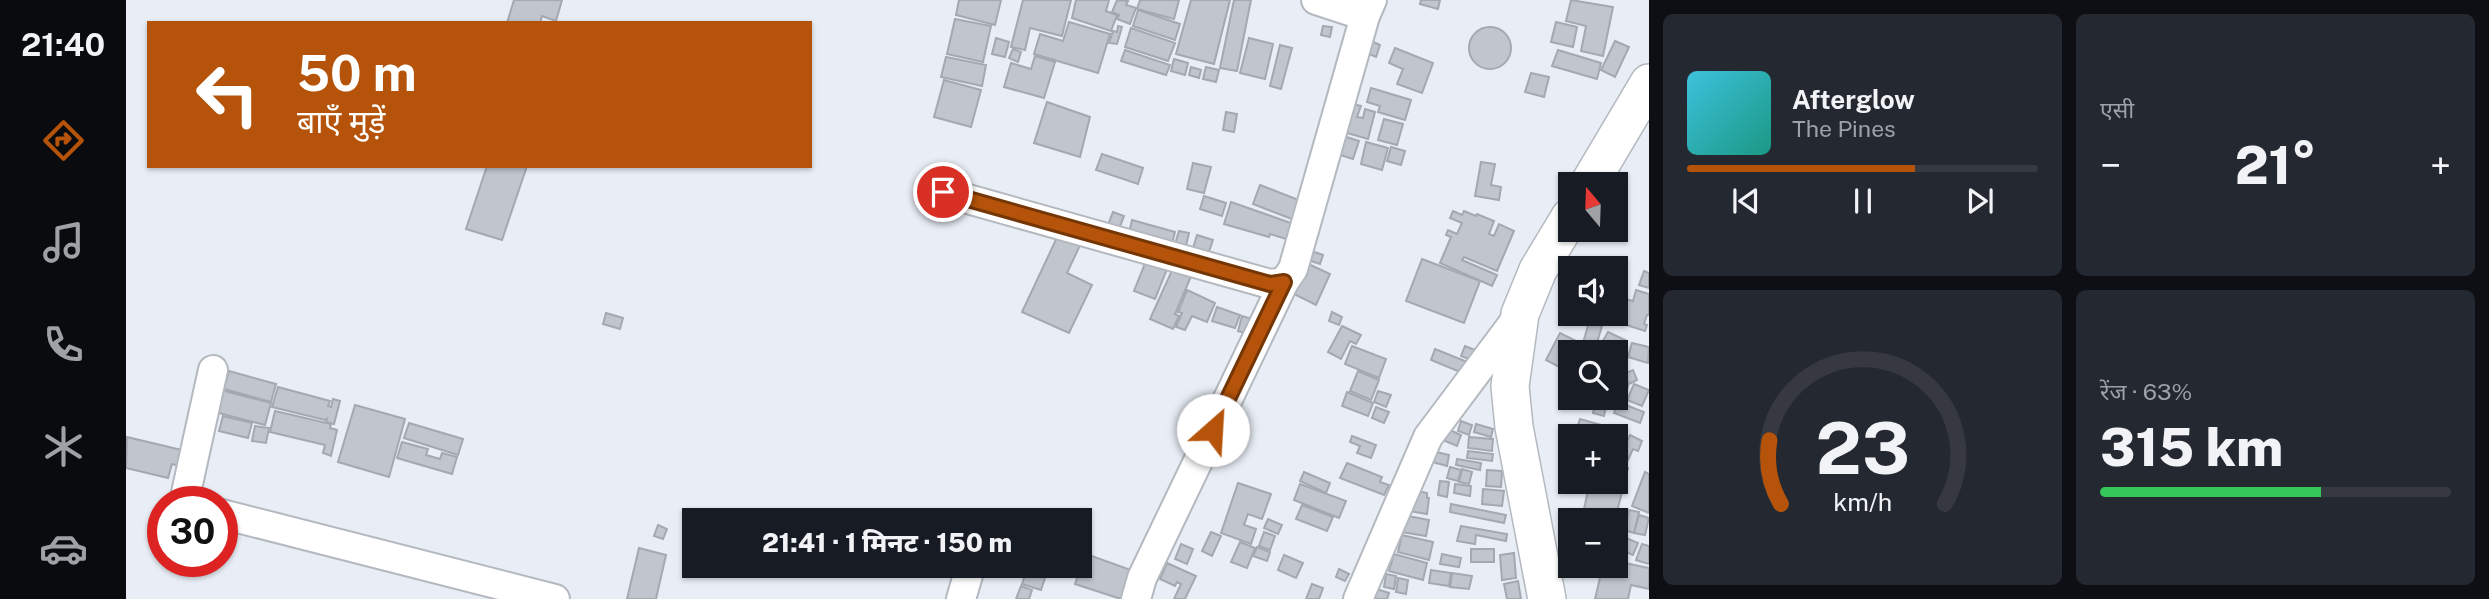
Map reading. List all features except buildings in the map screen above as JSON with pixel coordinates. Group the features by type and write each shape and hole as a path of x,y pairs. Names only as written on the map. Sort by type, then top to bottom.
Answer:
{"main road":[{"path":"1597,172 1649,83"},
{"path":"1625,172 1649,131"},
{"path":"1546,599 1514,427 1510,386 1520,314 1538,270 1558,237"},
{"path":"1566,599 1535,421 1534,345 1543,314 1584,242"}],"street":[{"path":"1136,599 1148,566 1284,282 1293,269 1368,8 1316,0"},
{"path":"943,192 1270,284 1284,282"},
{"path":"1358,599 1428,437 1520,314"},
{"path":"188,486 213,370"},
{"path":"238,518 555,599"},
{"path":"961,599 967,578"}],"route":[{"path":"943,192 1270,284 1284,282 1213,430"}]}
